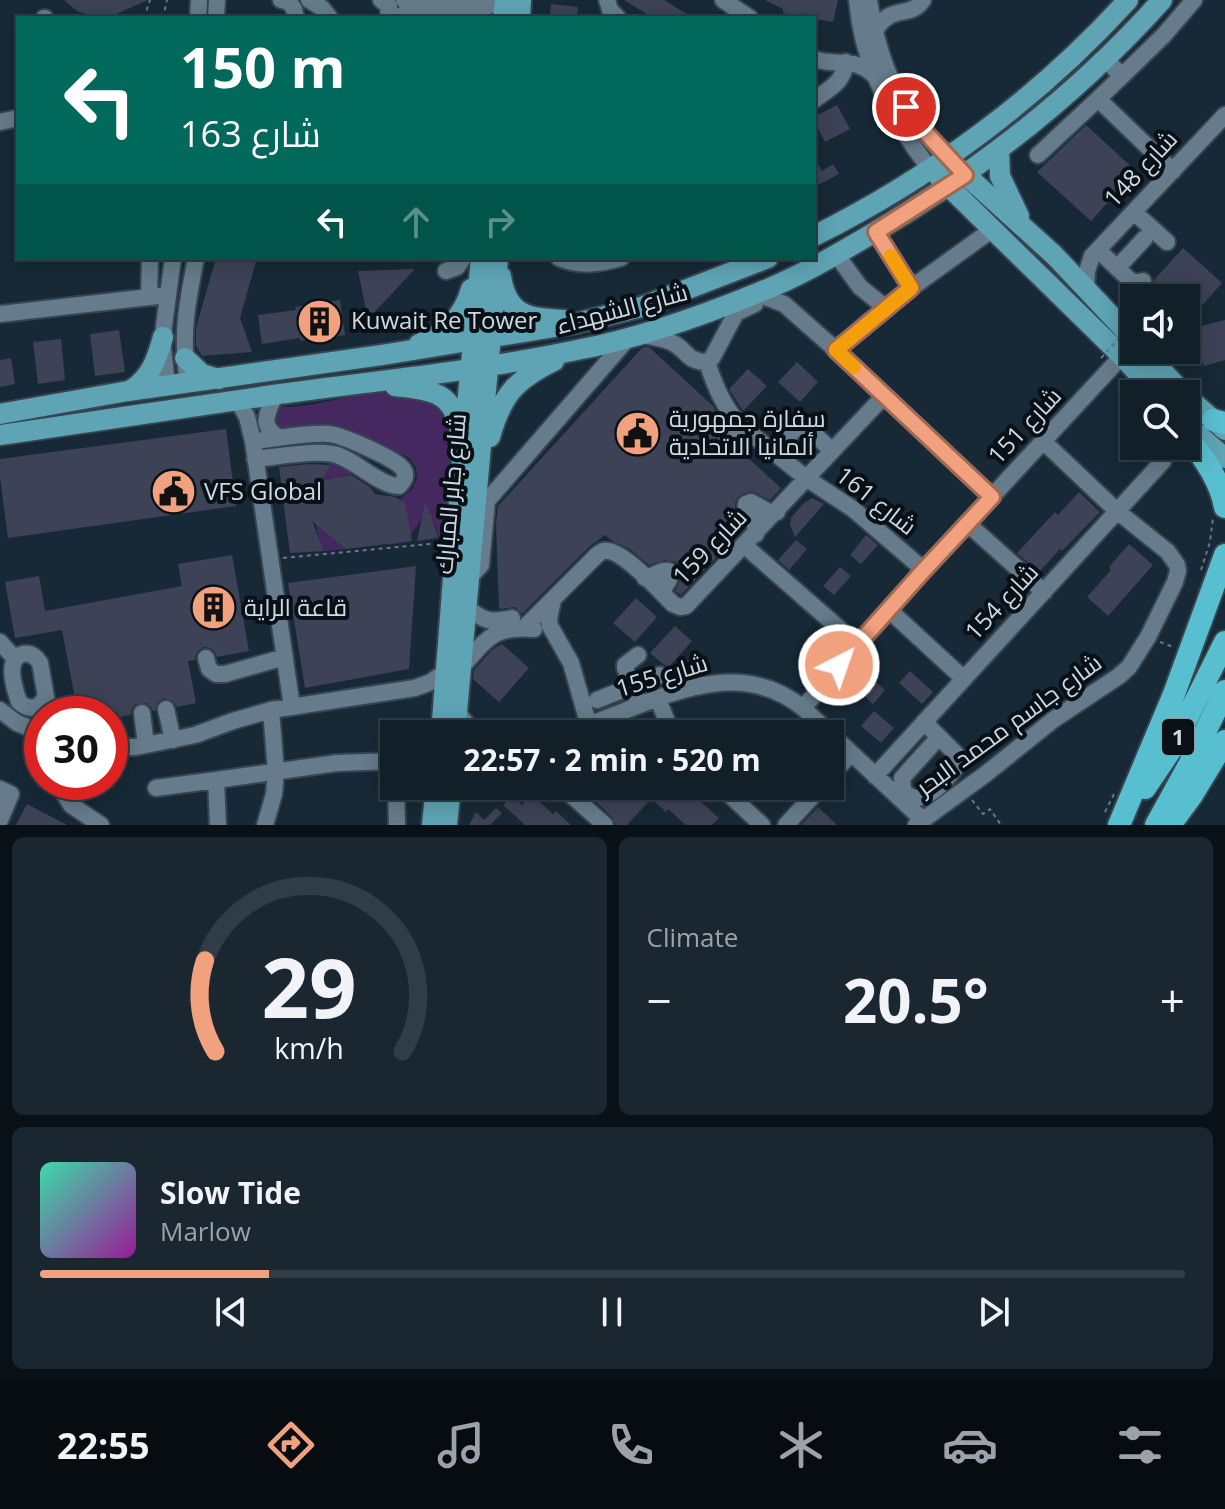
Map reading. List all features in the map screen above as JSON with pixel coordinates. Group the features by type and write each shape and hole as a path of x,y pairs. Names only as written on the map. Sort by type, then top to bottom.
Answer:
{"highway":[{"path":"1200,454 1223,494 1219,510"},
{"path":"1115,821 1174,694 1225,554"},
{"name":"1","path":"1115,821 1172,748 1225,642"},
{"name":"1","path":"1156,825 1225,691"},
{"path":"1170,825 1225,741"}],"main road":[{"path":"816,235 939,163 1022,102 1128,0"},
{"name":"شارع الشهداء","path":"0,414 128,391 176,388 382,355 579,350 763,291 785,291 841,252 957,181 999,150 1060,101 1162,0"},
{"path":"999,150 1000,176 1026,230"},
{"path":"939,163 957,181 993,229 1120,341"},
{"path":"957,181 1026,230 1055,256 1086,289 1120,337"},
{"path":"836,225 847,227 852,241 841,252"},
{"path":"382,355 430,340 453,324 469,296 479,260"},
{"name":"شارع جابر المبارك","path":"453,670 466,607 481,492 480,260"},
{"path":"499,260 506,299 520,312 560,320 602,317"},
{"name":"شارع جابر المبارك","path":"446,720 450,708 453,670 455,542 463,448 499,260"},
{"name":"شارع الشهداء","path":"3,436 371,383 481,353 542,330 641,307 750,262"},
{"path":"128,391 150,372 163,337"},
{"path":"481,492 493,428 508,394 531,372 579,350"},
{"path":"337,388 388,366 481,353"},
{"path":"185,358 202,374 219,379"},
{"path":"1156,364 1171,380"},
{"path":"371,383 424,390 445,399 457,414 463,448"},
{"path":"68,426 82,412 176,388 181,403 196,407"},
{"path":"1200,407 1221,424"},
{"path":"1200,436 1225,458"},
{"name":"شارع جابر المبارك","path":"450,708 452,720"},
{"path":"432,825 435,800"},
{"path":"447,825 450,800"}],"street":[{"path":"281,0 289,2 296,16"},
{"path":"309,0 328,16"},
{"path":"381,0 389,6 388,16"},
{"path":"404,0 486,7 503,0"},
{"path":"723,0 747,16"},
{"path":"857,0 876,77 898,122 918,153 939,163"},
{"path":"923,0 919,6 907,11 870,0 868,35 879,51 897,93 939,163"},
{"path":"1038,155 1164,35 1194,0"},
{"path":"816,98 840,80 847,62 894,9"},
{"path":"400,16 411,11 460,16"},
{"path":"816,59 863,66 876,77"},
{"path":"1105,59 1122,76"},
{"path":"1098,99 1173,171"},
{"name":"شارع 148","path":"1095,253 1225,115"},
{"path":"1134,212 1167,242"},
{"path":"836,350 911,288 993,229"},
{"path":"876,232 911,288"},
{"path":"1117,268 1145,238"},
{"path":"841,252 860,287 886,308"},
{"path":"1055,256 1078,259 1095,253"},
{"path":"1095,253 1131,281 1143,281"},
{"path":"1086,289 1087,271 1095,253"},
{"path":"149,297 150,260"},
{"path":"173,260 163,337 176,388"},
{"path":"176,388 185,358 185,316 196,260"},
{"path":"446,271 457,267 462,260"},
{"path":"564,260 598,264 613,260"},
{"path":"481,492 633,335 671,342 695,361 707,362 736,313 785,291 836,350 992,497"},
{"path":"0,314 167,295"},
{"name":"شارع 151","path":"803,708 857,644 1120,357"},
{"name":"شارع 161","path":"707,362 717,390 740,425 806,478 845,503 924,570"},
{"path":"275,395 266,423 279,438"},
{"name":"شارع 159","path":"128,746 195,735 271,710 415,688 431,682 453,670 493,635 504,629 524,628 552,592 604,551 617,553 678,606 686,606 884,396"},
{"path":"238,401 247,417 253,441 292,707"},
{"path":"727,439 740,425"},
{"path":"788,437 805,425 832,451"},
{"path":"253,441 314,434 335,435 385,458 405,474 402,483 394,487 333,453 255,459"},
{"path":"1044,442 1117,511"},
{"path":"373,475 376,464 385,458"},
{"name":"شارع 154","path":"875,776 1163,461"},
{"path":"777,512 771,513 751,502 746,504 747,514 757,529 750,540 857,644"},
{"name":"شارع جاسم محمد البحر","path":"920,823 1053,720 1119,676 1138,656 1178,571 1168,552 1117,511"},
{"path":"968,524 1044,592"},
{"path":"466,607 491,622 510,619 533,610 552,592"},
{"path":"552,592 549,619 554,636 571,663 587,720"},
{"path":"889,610 964,679"},
{"path":"524,628 538,629 554,636"},
{"path":"0,642 15,659"},
{"path":"24,706 19,702 12,668 15,659 21,655 27,654 38,660 45,696"},
{"path":"638,655 625,665 640,705"},
{"path":"206,658 209,669 219,674 285,657"},
{"path":"597,700 660,675"},
{"name":"شارع 155","path":"604,720 658,699 719,682 744,682 773,689 803,708 920,823"},
{"path":"415,688 450,708 462,720"},
{"path":"658,699 666,720"},
{"path":"166,709 173,740"},
{"path":"0,710 17,723"},
{"path":"265,825 274,794 276,772 271,710"},
{"path":"142,713 146,745"},
{"path":"0,721 24,726"},
{"path":"924,722 939,737 958,757 957,767 935,790 920,799 912,798 901,786 904,776 939,737"},
{"path":"844,761 851,753"},
{"path":"156,788 337,763 380,761"},
{"path":"889,761 904,776"},
{"path":"216,780 218,825"},
{"path":"0,789 11,794 0,820"},
{"path":"68,800 101,825"},
{"path":"397,800 397,825"},
{"path":"577,800 605,825"},
{"path":"735,800 762,825"},
{"path":"786,825 809,800"}],"path":[{"path":"1113,296 1120,302"},
{"path":"1101,358 1120,337"},
{"path":"1200,574 1219,510"},
{"path":"270,559 455,542"},
{"path":"1115,821 1117,786"},
{"path":"964,790 983,814 990,809 1001,825"}],"shaded area":[{"path":"369,393 396,393 436,399 450,422 455,490 442,539 438,538 428,509 424,509 421,520 406,542 387,545 398,539 399,500 412,489 417,479 416,467 410,458 390,454 371,444 264,431 262,406 310,405"},
{"path":"331,461 353,474 339,477 328,490 330,529 346,549 324,551 316,526 315,505"}],"building":[{"path":"64,0 148,0 112,16 92,16 77,11"},
{"path":"624,0 664,0 690,16 650,16"},
{"path":"765,0 838,0 833,22 816,19 816,16 783,13 783,9"},
{"path":"551,4 578,7 577,16 550,16"},
{"path":"837,105 850,129 825,142 816,125 816,116"},
{"path":"1086,125 1136,171 1091,221 1037,172"},
{"path":"816,161 822,171 833,164 839,174 816,186"},
{"path":"1183,248 1222,283 1200,308 1200,284 1152,284"},
{"path":"215,260 256,260 240,318 252,352 202,356 196,346 196,328"},
{"path":"415,269 368,319 358,271"},
{"path":"340,300 345,335 262,344 258,315"},
{"path":"1225,320 1225,360 1204,366 1200,362 1200,326"},
{"path":"119,330 125,372 95,376 90,334"},
{"path":"61,339 65,380 38,384 33,342"},
{"path":"649,347 714,407 717,413 708,422 719,432 716,437 719,446 725,450 735,446 781,488 770,500 752,491 738,497 735,511 744,528 681,595 675,591 680,580 676,562 665,560 649,565 630,549 605,535 522,614 515,607 499,609 498,506 642,348"},
{"path":"11,358 15,384 0,387 0,360"},
{"path":"797,362 818,382 800,402 778,382"},
{"path":"748,369 767,386 743,411 729,389"},
{"path":"226,429 236,506 8,538 0,459"},
{"path":"330,465 322,481 351,475 375,494 395,497 405,503 412,541 346,549 312,521 324,551 290,553 279,467"},
{"path":"1079,492 1100,512 1039,572 1017,553 1055,512 1058,515"},
{"path":"812,498 824,504 795,537 790,525 791,518"},
{"path":"425,503 438,538 417,541"},
{"path":"866,535 878,545 861,564 850,555"},
{"path":"796,540 807,549 789,570 778,560"},
{"path":"1129,544 1153,565 1108,616 1087,597"},
{"path":"232,555 249,651 217,657 210,648 199,650 195,660 188,661 196,703 177,707 173,701 164,698 158,702 155,711 146,703 136,704 128,716 128,696 75,696 62,630 15,638 5,582 39,576 45,611 182,586 178,564"},
{"path":"416,566 409,669 305,688 288,583"},
{"path":"840,567 851,576 834,595 823,586"},
{"path":"636,598 657,617 635,642 613,623"},
{"path":"675,626 692,641 668,668 650,653"},
{"path":"502,644 529,668 499,702 473,679 474,670 492,650"},
{"path":"858,666 885,690 873,704 846,680"},
{"path":"910,671 933,692 922,704 899,683"},
{"path":"874,711 894,728 881,743 861,726"},
{"path":"508,800 516,800 522,805 527,800 535,800 553,814 556,811 571,825 525,825 503,805"},
{"path":"650,800 627,825 616,825 595,801"},
{"path":"652,800 699,800 719,818 712,825 686,825 668,809 666,812"},
{"path":"27,804 67,825 16,825"},
{"path":"818,807 837,825 801,825"},
{"path":"496,808 502,813 490,825 469,825 476,812 484,820"}],"slow traffic":[{"path":"854,367 836,350 911,288 891,256"}],"place":[{"name":"Kuwait Re Tower","path":"320,321"},
{"name":"سفارة جمهورية ألمانيا الاتحادية","path":"638,433"},
{"name":"VFS Global","path":"173,492"},
{"name":"قاعة الراية","path":"213,608"}],"route":[{"path":"839,665 992,497 836,350 911,288 876,232 965,175 947,158 906,107"}]}
